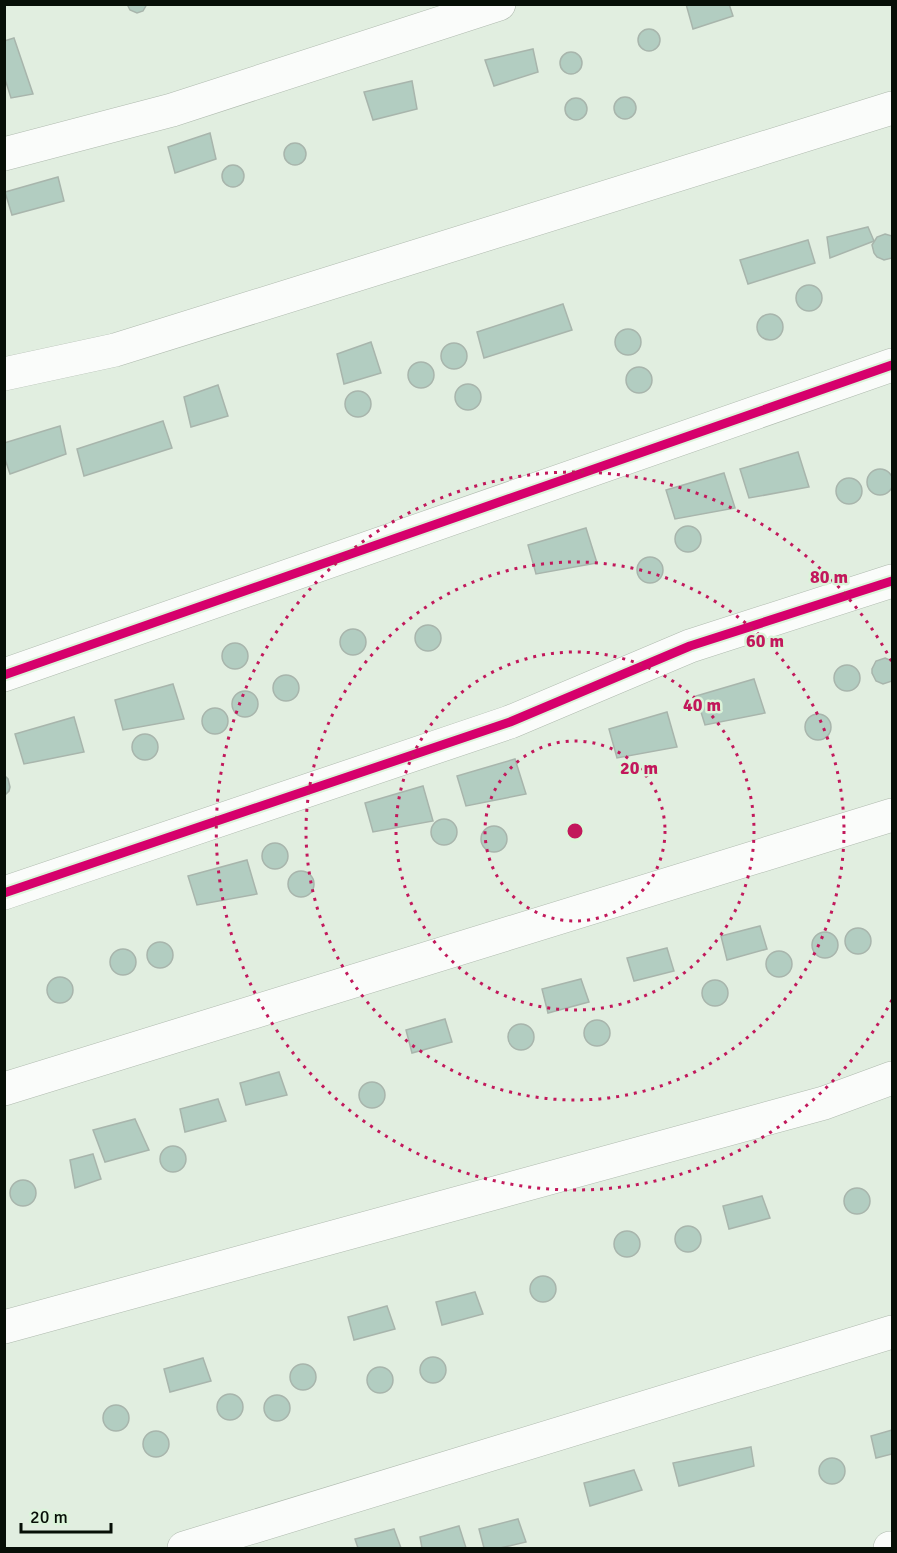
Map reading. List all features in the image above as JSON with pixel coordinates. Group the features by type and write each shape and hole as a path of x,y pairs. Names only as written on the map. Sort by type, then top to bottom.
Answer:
{"street":[{"path":"4,154 172,110 499,4"},
{"path":"4,374 115,350 892,108"},
{"path":"4,675 892,365"},
{"path":"4,892 510,722 690,646 892,581"},
{"path":"4,1089 892,815"},
{"path":"4,1327 824,1103 892,1078"},
{"path":"184,1548 892,1332"}],"building":[{"path":"127,4 147,4 143,11 137,13 130,10"},
{"path":"686,4 729,4 733,16 693,29"},
{"path":"649,29 657,32 660,40 657,48 649,51 641,48 638,40 641,32"},
{"path":"14,38 33,94 11,98 4,76 4,41"},
{"path":"533,49 538,72 494,86 485,60"},
{"path":"571,52 579,55 582,63 579,71 571,74 563,71 560,63 563,55"},
{"path":"412,81 417,109 373,120 364,92"},
{"path":"625,97 633,100 636,108 633,116 625,119 617,116 614,108 617,100"},
{"path":"576,98 584,101 587,109 584,117 576,120 568,117 565,109 568,101"},
{"path":"210,133 216,159 175,173 168,147"},
{"path":"295,143 303,146 306,154 303,162 295,165 287,162 284,154 287,146"},
{"path":"233,165 241,168 244,176 241,184 233,187 225,184 222,176 225,168"},
{"path":"58,177 64,201 12,215 5,192"},
{"path":"868,227 874,241 830,258 827,237"},
{"path":"885,234 892,236 892,258 884,260 877,257 872,245 877,237"},
{"path":"808,240 815,263 748,284 740,260"},
{"path":"809,285 818,289 822,298 818,307 809,311 800,307 796,298 800,289"},
{"path":"563,304 572,330 484,358 477,332"},
{"path":"770,314 779,318 783,327 779,336 770,340 761,336 757,327 761,318"},
{"path":"628,329 637,333 641,342 637,351 628,355 619,351 615,342 619,333"},
{"path":"371,342 381,373 344,384 337,354"},
{"path":"454,343 463,347 467,356 463,365 454,369 445,365 441,356 445,347"},
{"path":"421,362 430,366 434,375 430,384 421,388 412,384 408,375 412,366"},
{"path":"639,367 648,371 652,380 648,389 639,393 630,389 626,380 630,371"},
{"path":"468,384 477,388 481,397 477,406 468,410 459,406 455,397 459,388"},
{"path":"218,385 228,416 191,427 184,397"},
{"path":"358,391 367,395 371,404 367,413 358,417 349,413 345,404 349,395"},
{"path":"163,421 172,448 84,476 77,449"},
{"path":"60,426 66,454 10,474 4,456 4,443"},
{"path":"798,452 809,487 749,498 740,469"},
{"path":"880,469 889,473 893,482 889,491 880,495 871,491 867,482 871,473"},
{"path":"724,473 735,508 675,519 666,490"},
{"path":"849,478 858,482 862,491 858,500 849,504 840,500 836,491 840,482"},
{"path":"688,526 697,530 701,539 697,548 688,552 679,548 675,539 679,530"},
{"path":"586,528 597,563 536,574 528,545"},
{"path":"650,557 659,561 663,570 659,579 650,583 641,579 637,570 641,561"},
{"path":"428,625 437,629 441,638 437,647 428,651 419,647 415,638 419,629"},
{"path":"353,629 362,633 366,642 362,651 353,655 344,651 340,642 344,633"},
{"path":"235,643 244,647 248,656 244,665 235,669 226,665 222,656 226,647"},
{"path":"885,658 892,661 892,681 883,684 876,681 872,669 876,661"},
{"path":"847,665 856,669 860,678 856,687 847,691 838,687 834,678 838,669"},
{"path":"286,675 295,679 299,688 295,697 286,701 277,697 273,688 277,679"},
{"path":"754,679 765,713 705,725 696,696"},
{"path":"173,684 184,719 123,730 115,700"},
{"path":"245,691 254,695 258,704 254,713 245,717 236,713 232,704 236,695"},
{"path":"215,708 224,712 228,721 224,730 215,734 206,730 202,721 206,712"},
{"path":"667,712 677,747 617,758 609,729"},
{"path":"818,714 827,718 831,727 827,736 818,740 809,736 805,727 809,718"},
{"path":"74,717 84,752 24,764 15,734"},
{"path":"145,734 154,738 158,747 154,756 145,760 136,756 132,747 136,738"},
{"path":"515,759 526,794 466,806 457,776"},
{"path":"4,775 10,787 4,796"},
{"path":"423,786 433,821 373,832 365,803"},
{"path":"444,819 453,823 457,832 453,841 444,845 435,841 431,832 435,823"},
{"path":"494,826 503,830 507,839 503,848 494,852 485,848 481,839 485,830"},
{"path":"275,843 284,847 288,856 284,865 275,869 266,865 262,856 266,847"},
{"path":"247,860 257,894 197,905 188,876"},
{"path":"301,871 310,875 314,884 310,893 301,897 292,893 288,884 292,875"},
{"path":"760,926 767,949 727,960 721,936"},
{"path":"858,928 867,932 871,941 867,950 858,954 849,950 845,941 849,932"},
{"path":"825,932 834,936 838,945 834,954 825,958 816,954 812,945 816,936"},
{"path":"160,942 169,946 173,955 169,964 160,968 151,964 147,955 151,946"},
{"path":"667,948 674,971 634,981 627,958"},
{"path":"123,949 132,953 136,962 132,971 123,975 114,971 110,962 114,953"},
{"path":"779,951 788,955 792,964 788,973 779,977 770,973 766,964 770,955"},
{"path":"60,977 69,981 73,990 69,999 60,1003 51,999 47,990 51,981"},
{"path":"581,979 589,1002 548,1013 542,989"},
{"path":"715,980 724,984 728,993 724,1002 715,1006 706,1002 702,993 706,984"},
{"path":"445,1019 452,1042 412,1053 406,1030"},
{"path":"597,1020 606,1024 610,1033 606,1042 597,1046 588,1042 584,1033 588,1024"},
{"path":"521,1024 530,1028 534,1037 530,1046 521,1050 512,1046 508,1037 512,1028"},
{"path":"279,1072 287,1095 246,1105 240,1083"},
{"path":"372,1082 381,1086 385,1095 381,1104 372,1108 363,1104 359,1095 363,1086"},
{"path":"218,1099 226,1121 185,1132 180,1109"},
{"path":"135,1119 149,1150 105,1162 93,1130"},
{"path":"173,1146 182,1150 186,1159 182,1168 173,1172 164,1168 160,1159 164,1150"},
{"path":"93,1154 101,1179 75,1188 70,1160"},
{"path":"23,1180 32,1184 36,1193 32,1202 23,1206 14,1202 10,1193 14,1184"},
{"path":"857,1188 866,1192 870,1201 866,1210 857,1214 848,1210 844,1201 848,1192"},
{"path":"762,1196 770,1218 729,1229 723,1206"},
{"path":"688,1226 697,1230 701,1239 697,1248 688,1252 679,1248 675,1239 679,1230"},
{"path":"627,1231 636,1235 640,1244 636,1253 627,1257 618,1253 614,1244 618,1235"},
{"path":"543,1276 552,1280 556,1289 552,1298 543,1302 534,1298 530,1289 534,1280"},
{"path":"475,1292 483,1314 442,1325 436,1302"},
{"path":"387,1306 395,1329 354,1340 348,1317"},
{"path":"433,1357 442,1361 446,1370 442,1379 433,1383 424,1379 420,1370 424,1361"},
{"path":"203,1358 211,1381 170,1392 164,1369"},
{"path":"303,1364 312,1368 316,1377 312,1386 303,1390 294,1386 290,1377 294,1368"},
{"path":"380,1367 389,1371 393,1380 389,1389 380,1393 371,1389 367,1380 371,1371"},
{"path":"230,1394 239,1398 243,1407 239,1416 230,1420 221,1416 217,1407 221,1398"},
{"path":"277,1395 286,1399 290,1408 286,1417 277,1421 268,1417 264,1408 268,1399"},
{"path":"116,1405 125,1409 129,1418 125,1427 116,1431 107,1427 103,1418 107,1409"},
{"path":"892,1430 892,1454 876,1458 871,1436"},
{"path":"156,1431 165,1435 169,1444 165,1453 156,1457 147,1453 143,1444 147,1435"},
{"path":"751,1447 754,1466 679,1486 673,1463"},
{"path":"832,1458 841,1462 845,1471 841,1480 832,1484 823,1480 819,1471 823,1462"},
{"path":"634,1470 642,1490 590,1506 584,1483"},
{"path":"518,1519 526,1542 500,1548 484,1548 479,1529"},
{"path":"459,1526 466,1548 422,1548 420,1537"},
{"path":"394,1529 401,1548 358,1548 355,1539"}],"cycle path":[{"path":"4,675 892,365"},
{"path":"4,893 510,722 690,646 892,581"}]}
